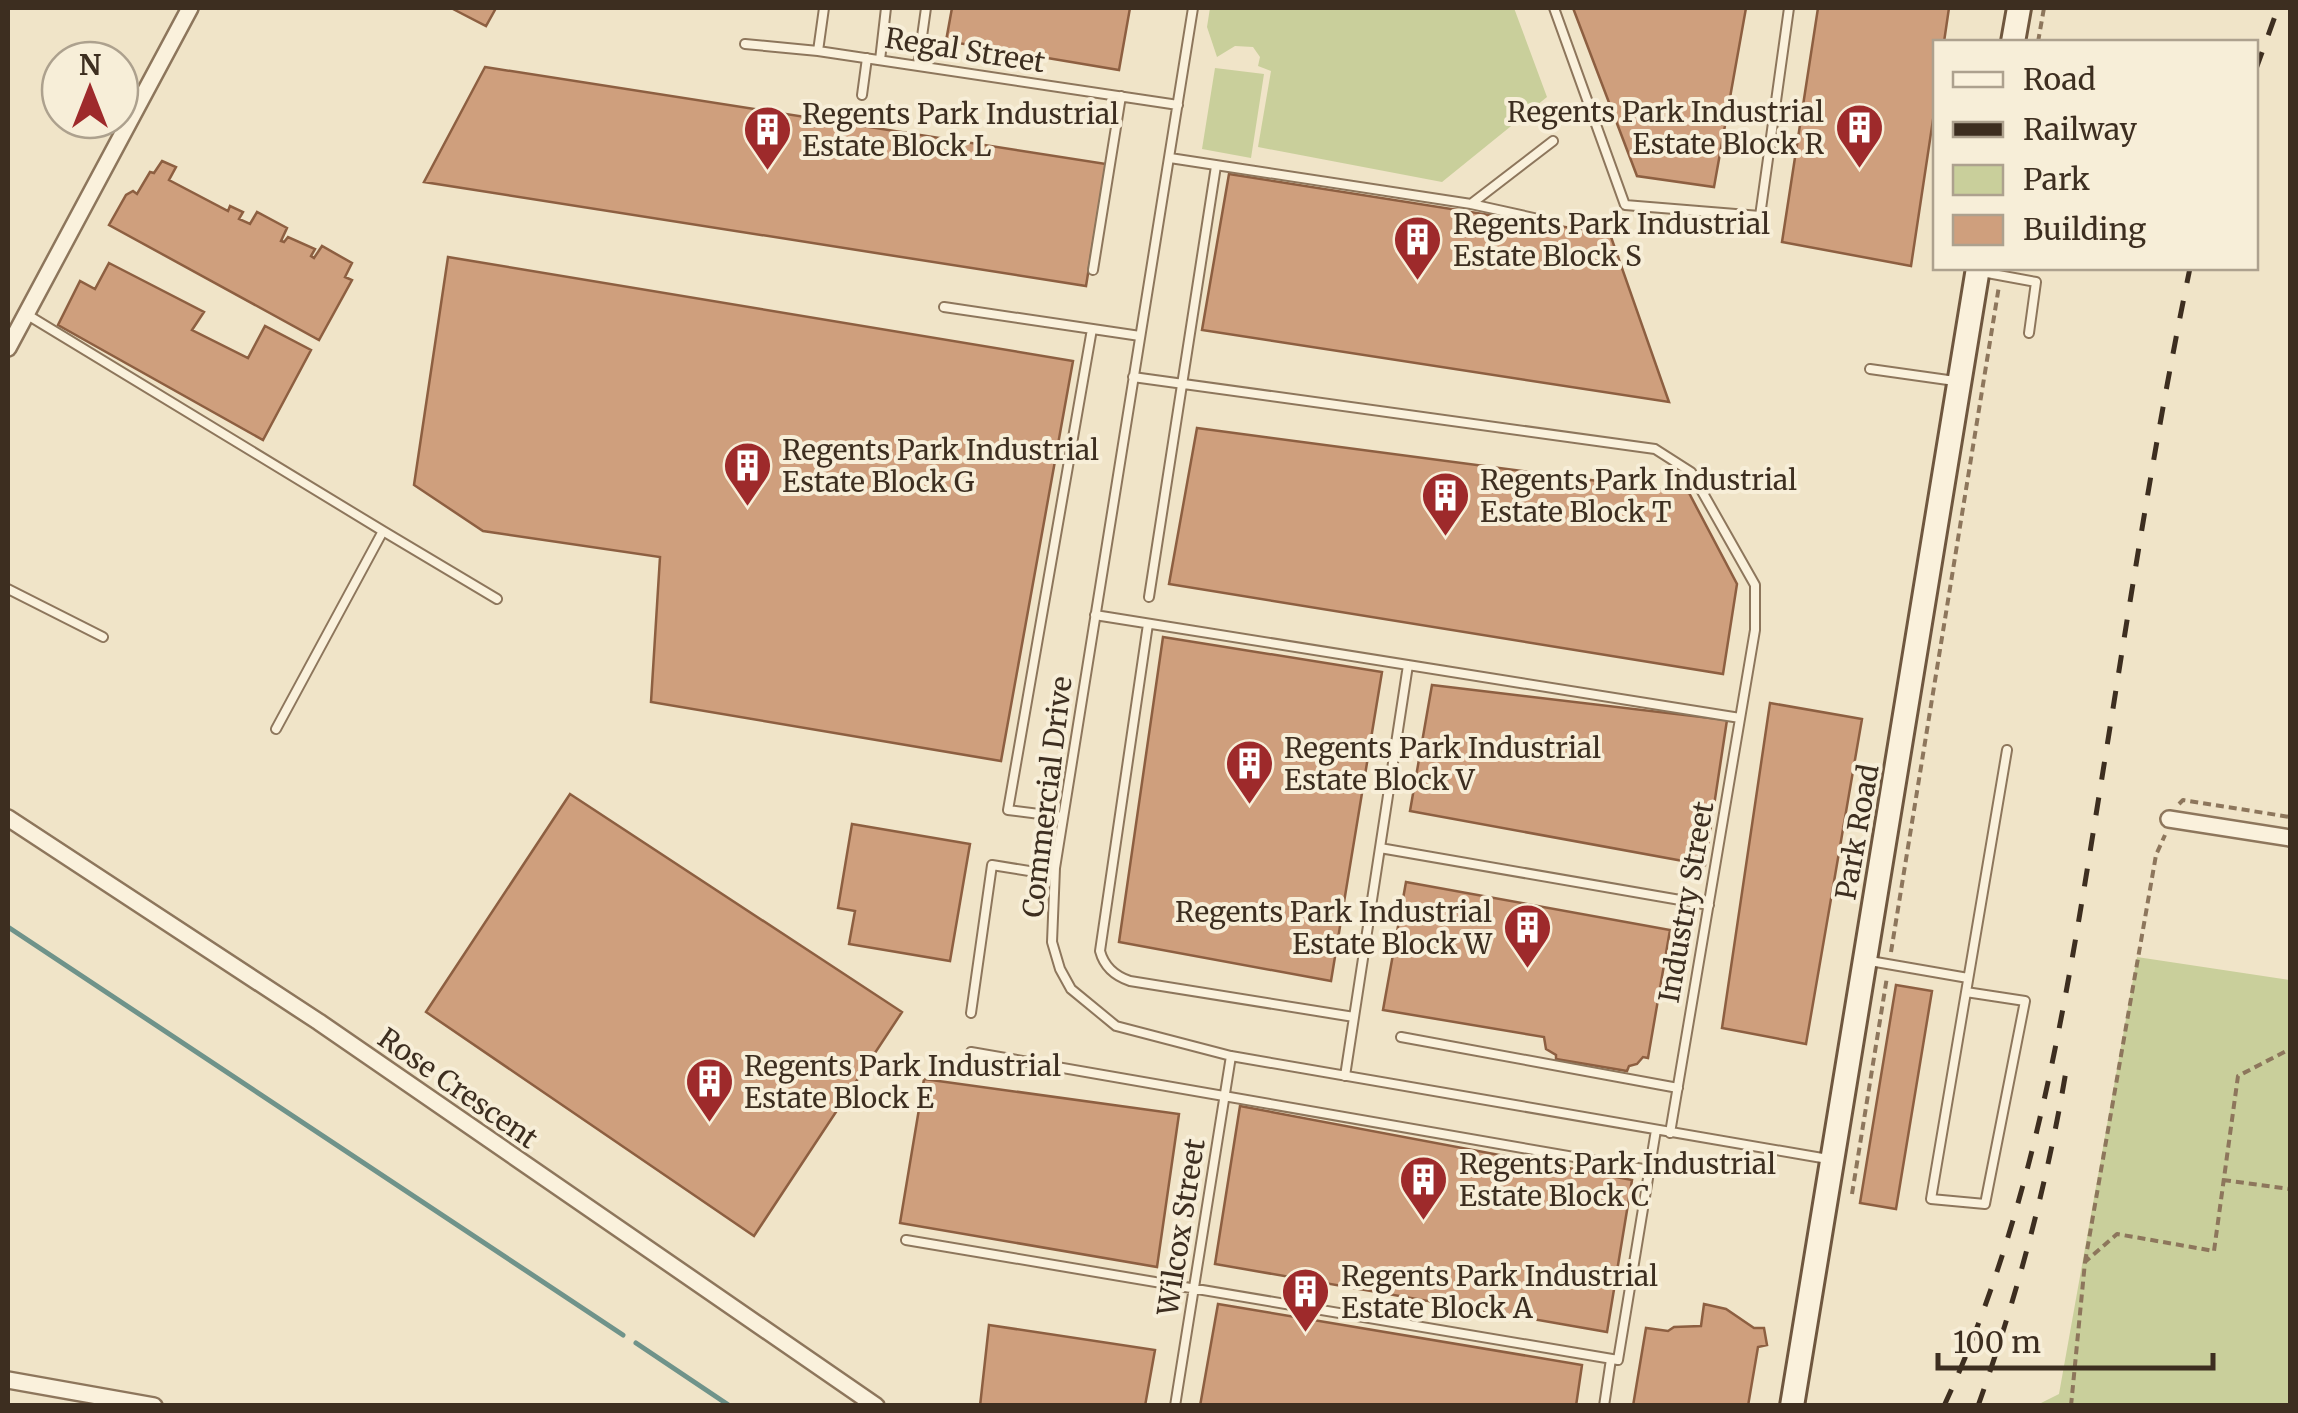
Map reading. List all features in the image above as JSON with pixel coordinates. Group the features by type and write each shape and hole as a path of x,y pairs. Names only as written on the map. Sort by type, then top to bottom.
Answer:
{"main road":[{"path":"2014,40 2019,8"},
{"name":"Park Road","path":"1792,1406 1832,1160 1878,962 1960,382 1985,271"}],"street":[{"path":"8,348 190,8"},
{"name":"Rose Crescent","path":"8,818 319,1022 876,1406"},
{"path":"2167,826 2290,838"},
{"path":"8,1380 154,1406"}],"lane":[{"path":"818,51 824,8"},
{"path":"880,60 886,8"},
{"path":"918,65 926,8"},
{"name":"Commercial Drive","path":"1193,8 1054,875 1052,942 1071,989 1116,1026 1231,1056 1832,1160"},
{"path":"1554,8 1625,204 1760,216 1789,8"},
{"name":"Regal Street","path":"745,44 918,65 1178,105"},
{"path":"862,95 866,58"},
{"path":"1094,270 1121,96"},
{"path":"1472,204 1553,141"},
{"path":"1170,158 1472,204 1543,220"},
{"path":"1148,597 1216,166"},
{"path":"1985,271 2036,282 2029,333"},
{"path":"944,308 1140,336"},
{"path":"26,314 497,599"},
{"path":"1063,817 1008,810 1092,330"},
{"path":"1870,369 1960,382"},
{"path":"1134,377 1181,384"},
{"name":"Industry Street","path":"1181,384 1655,450 1692,472 1754,585 1755,630 1670,1133"},
{"path":"276,729 383,531"},
{"path":"8,589 103,637"},
{"path":"1094,615 1740,718"},
{"path":"1148,624 1100,951 1103,960 1120,978 1130,981 1354,1017"},
{"path":"1345,1076 1408,665"},
{"path":"1966,992 2025,1002 1984,1204 1931,1199 1968,978 2007,750"},
{"path":"1380,848 1708,905"},
{"path":"971,1013 992,865 1054,875"},
{"path":"1878,962 1968,978"},
{"path":"1401,1038 1678,1088"},
{"path":"971,1052 1650,1170"},
{"name":"Wilcox Street","path":"1175,1406 1231,1056"},
{"path":"906,1240 1618,1360 1656,1130"},
{"path":"1604,1406 1612,1359"}],"path":[{"path":"2038,40 2044,8"},
{"path":"1852,1194 1878,962 1985,271"},
{"path":"2071,1406 2086,1262 2156,855 2167,826"},
{"path":"2086,1262 2117,1234 2214,1251 2238,1076 2290,1049"},
{"path":"2223,1180 2290,1189"}],"green space":[{"path":"1210,8 1514,8 1547,97 1442,182 1258,147 1271,71 1258,66 1260,57 1253,47 1235,46 1217,57 1207,27"},
{"path":"1215,68 1264,74 1251,158 1202,149"},
{"path":"2137,957 2290,980 2290,1405 2037,1405 2059,1394"}],"building":[{"path":"451,8 496,8 486,26"},
{"path":"952,8 1130,8 1119,70 946,41"},
{"path":"1573,8 1746,8 1714,187 1637,176"},
{"name":"Regents Park Industrial Estate Block R","path":"1818,8 1949,8 1944,40 1933,40 1933,120 1911,266 1782,242"},
{"name":"Regents Park Industrial Estate Block L","path":"485,67 1106,164 1086,286 424,182"},
{"path":"162,161 176,167 169,180 228,211 230,206 243,212 239,219 250,224 257,212 287,228 281,241 288,237 315,249 311,256 314,258 322,246 352,263 345,277 352,280 319,340 109,225 126,195 133,191 137,194"},
{"name":"Regents Park Industrial Estate Block S","path":"1229,174 1610,234 1669,402 1202,330"},
{"name":"Regents Park Industrial Estate Block G","path":"448,257 1073,361 1001,761 651,702 660,557 483,531 414,485"},
{"path":"109,263 204,312 192,330 248,358 265,326 311,350 263,440 58,325 80,281 95,289"},
{"name":"Regents Park Industrial Estate Block T","path":"1197,428 1689,493 1737,584 1723,674 1169,584"},
{"name":"Regents Park Industrial Estate Block V","path":"1163,637 1382,672 1331,981 1119,942"},
{"path":"1432,685 1727,720 1705,865 1410,811"},
{"path":"1770,703 1862,719 1806,1044 1722,1028"},
{"name":"Regents Park Industrial Estate Block E","path":"570,794 902,1012 754,1236 426,1012"},
{"path":"852,824 970,844 950,961 849,944 855,911 838,908"},
{"name":"Regents Park Industrial Estate Block W","path":"1406,882 1670,930 1648,1058 1643,1057 1627,1071 1556,1059 1546,1049 1544,1037 1383,1010"},
{"path":"1896,985 1932,991 1896,1209 1860,1203"},
{"path":"924,1079 1179,1114 1157,1267 900,1223"},
{"name":"Regents Park Industrial Estate Block C","path":"1240,1106 1632,1180 1607,1332 1215,1264"},
{"name":"Regents Park Industrial Estate Block A","path":"1218,1304 1582,1365 1576,1406 1200,1406"},
{"path":"1704,1304 1726,1309 1754,1328 1764,1328 1767,1345 1758,1347 1748,1406 1633,1406 1646,1328 1668,1331 1674,1327 1701,1326"},
{"path":"989,1325 1155,1350 1145,1406 980,1406"}],"waterway":[{"path":"8,927 623,1335"},
{"path":"636,1343 730,1406"}],"railway":[{"path":"2258,63 2278,8"},
{"path":"1944,1406 1999,1264 2021,1192 2056,1045 2151,475 2190,270"},
{"path":"1978,1406 2029,1240 2066,1071"}],"place":[{"name":"Regents Park Industrial Estate Block R","path":"1859,170"},
{"name":"Regents Park Industrial Estate Block L","path":"767,172"},
{"name":"Regents Park Industrial Estate Block S","path":"1418,282"},
{"name":"Regents Park Industrial Estate Block G","path":"747,508"},
{"name":"Regents Park Industrial Estate Block T","path":"1445,538"},
{"name":"Regents Park Industrial Estate Block V","path":"1249,806"},
{"name":"Regents Park Industrial Estate Block W","path":"1527,970"},
{"name":"Regents Park Industrial Estate Block E","path":"709,1124"},
{"name":"Regents Park Industrial Estate Block C","path":"1424,1222"},
{"name":"Regents Park Industrial Estate Block A","path":"1306,1334"}]}
